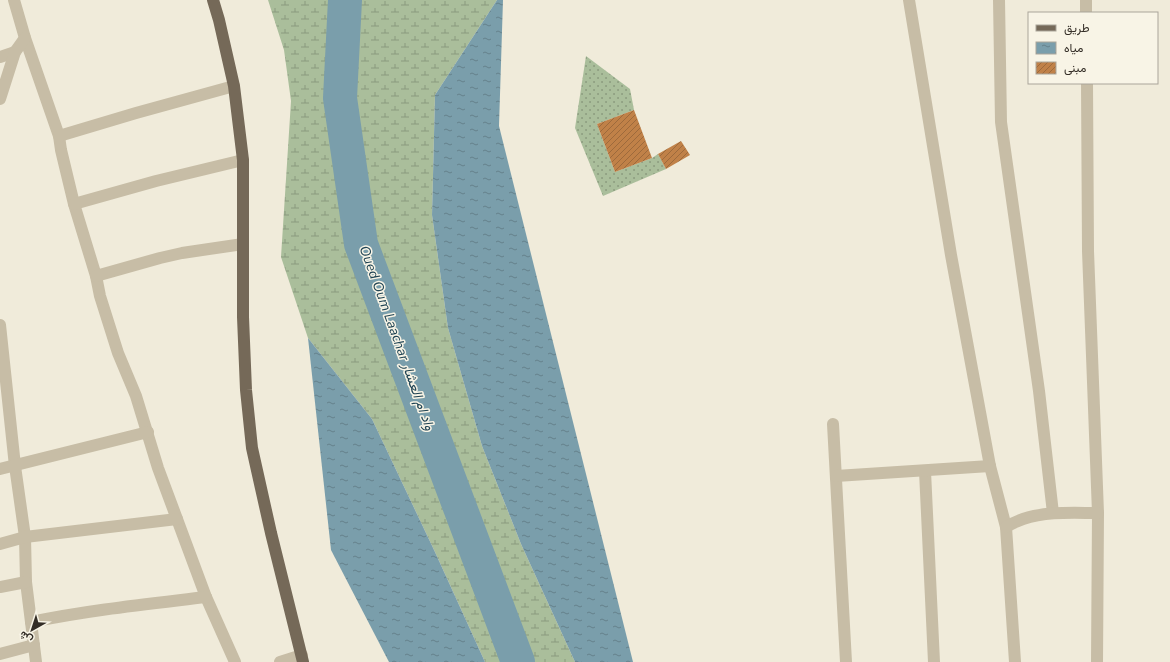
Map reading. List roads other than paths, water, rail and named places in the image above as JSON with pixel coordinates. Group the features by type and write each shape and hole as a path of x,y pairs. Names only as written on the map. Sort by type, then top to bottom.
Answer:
{"main road":[{"path":"213,0 234,86 242,160 242,317 246,390 252,448 302,659"}],"street":[{"path":"14,0 25,38 59,136 74,204 118,353 136,396 158,468 206,597 235,662"},
{"path":"909,0 951,255 990,466 1006,527 1015,662"},
{"path":"999,0 1001,122 1039,391 1052,513"},
{"path":"1086,0 1086,12"},
{"path":"0,99 15,52 25,38"},
{"path":"0,57 15,52"},
{"path":"1087,84 1088,251 1098,513 1097,662"},
{"path":"59,136 234,86"},
{"path":"74,204 163,179 242,160"},
{"path":"96,276 182,253 243,244"},
{"path":"0,325 15,466 25,537 26,582 36,662"},
{"path":"834,424 846,662"},
{"path":"0,469 148,432"},
{"path":"836,476 990,466"},
{"path":"925,471 934,662"},
{"path":"1006,527 1021,519 1052,513 1098,513"},
{"path":"0,544 25,537 177,519"},
{"path":"0,587 26,582"},
{"path":"31,622 57,616 114,607 206,597"},
{"path":"0,654 34,645"},
{"path":"280,662 302,659"}],"water":[{"path":"497,0 503,0 499,126 633,662 575,662 521,544 482,446 448,328 432,215 435,95"},
{"path":"308,338 372,419 485,662 389,662 331,550"}],"waterway":[{"name":"Oued Oum Laachar واد ام العشار","path":"345,0 340,98 361,244 518,662"}]}
